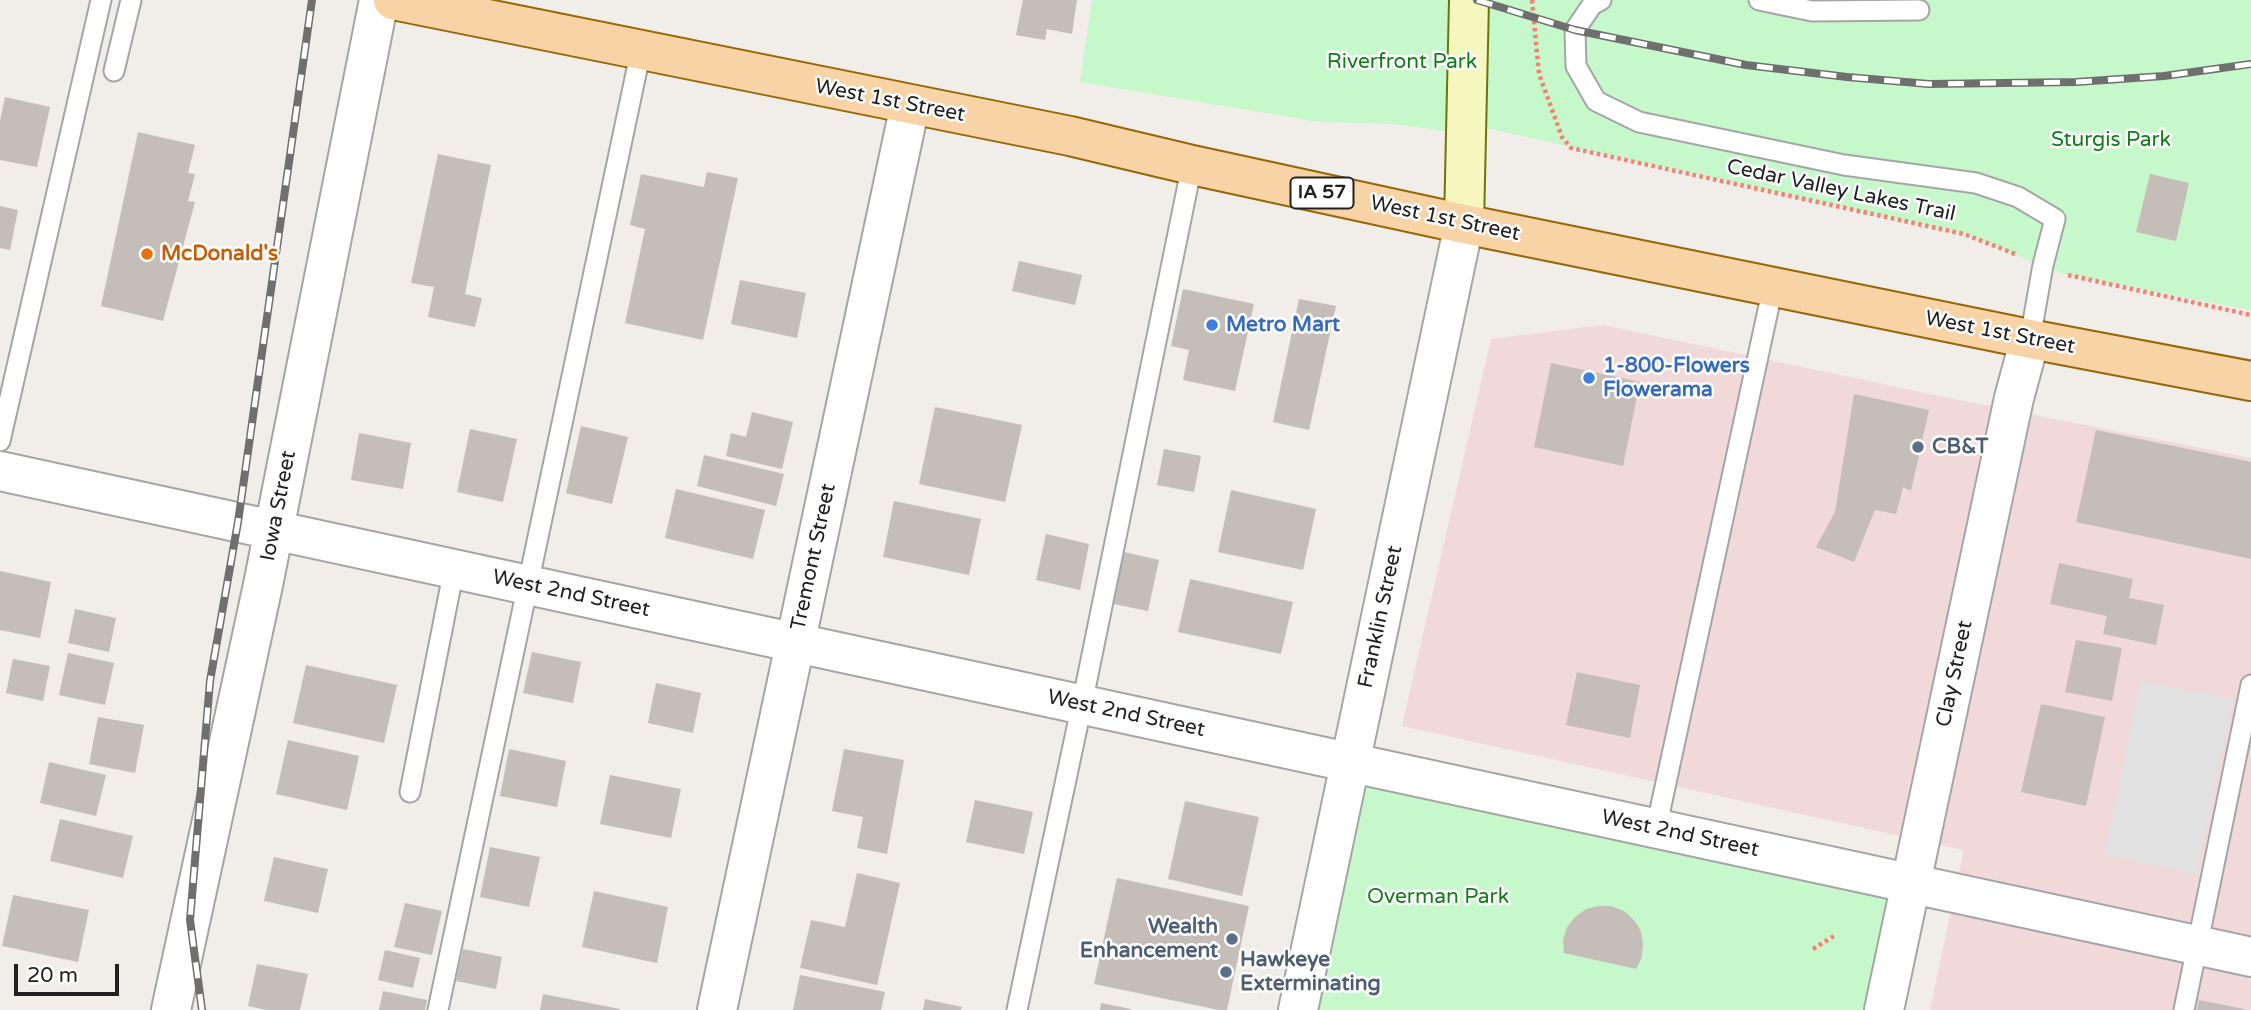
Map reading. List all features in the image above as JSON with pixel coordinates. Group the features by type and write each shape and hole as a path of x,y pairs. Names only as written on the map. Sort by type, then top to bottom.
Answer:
{"main road":[{"name":"West 1st Street","path":"393,0 1070,136 1464,224 2251,381"},
{"path":"1464,224 1469,0"}],"street":[{"name":"Iowa Street","path":"171,1010 274,530 379,0"},
{"name":"Tremont Street","path":"717,1010 910,105"},
{"name":"Franklin Street","path":"1298,1010 1464,224"},
{"name":"Clay Street","path":"1884,1010 2014,398 2030,339"},
{"name":"West 2nd Street","path":"0,471 2251,957"}],"lane":[{"path":"0,441 101,0"},
{"path":"114,71 131,0"},
{"path":"1601,0 1592,5 1575,30 1576,66 1596,101 1639,122 1844,166 1976,183 2018,197 2055,219 2043,265 2030,339"},
{"path":"1759,0 1812,11 1919,10"},
{"path":"438,1010 640,50"},
{"path":"1017,1010 1192,165"},
{"path":"1656,828 1773,287"},
{"path":"410,792 454,569"},
{"path":"2184,1010 2251,685"}],"path":[{"name":"Cedar Valley Lakes Trail","path":"1532,0 1539,74 1562,137 1572,148 1964,234 2066,275 2251,315"},
{"path":"1813,949 1834,936"}],"shaded area":[{"path":"1603,325 2251,458 2251,1010 1930,1010 1964,850 1402,726 1491,339"},
{"path":"2140,681 2233,699 2197,874 2104,855"}],"green space":[{"name":"Sturgis Park","path":"1092,0 2251,0 2251,310 2066,275 1964,234 1468,124 1467,134 1393,124 1319,122 1080,82"},
{"name":"Overman Park","path":"1350,762 1911,883 1884,1010 1298,1010"}],"building":[{"path":"1023,0 1077,0 1072,34 1047,29 1045,40 1016,35"},
{"path":"5,97 50,107 37,167 0,160 0,121"},
{"name":"McDonald's","path":"138,132 195,145 188,173 195,174 188,201 195,202 163,321 101,306"},
{"path":"438,154 491,165 465,294 482,298 475,327 428,317 434,287 411,283"},
{"path":"707,172 738,178 703,340 625,323 645,229 630,225 641,174 704,187"},
{"path":"2150,174 2189,183 2176,241 2136,232"},
{"path":"0,206 18,210 10,250 0,248"},
{"path":"1019,261 1082,275 1075,305 1012,291"},
{"path":"740,280 806,293 797,338 731,324"},
{"name":"Metro Mart","path":"1183,289 1254,304 1235,391 1183,380 1189,350 1171,346"},
{"name":"Metro Mart","path":"1299,299 1336,306 1309,430 1273,422"},
{"path":"1551,363 1640,382 1623,466 1534,447"},
{"path":"1854,394 1929,410 1911,491 1903,487 1896,514 1875,510 1854,562 1816,547 1835,512"},
{"path":"935,407 1022,425 1005,502 919,484"},
{"path":"752,412 793,422 782,469 726,456 731,433 746,437"},
{"path":"581,426 628,437 612,504 566,493"},
{"path":"470,429 517,439 503,502 457,492"},
{"path":"2096,430 2251,462 2251,559 2076,522"},
{"path":"359,433 411,443 403,489 351,480"},
{"path":"1164,449 1201,456 1194,492 1157,485"},
{"path":"704,455 784,474 776,506 697,486"},
{"path":"676,489 765,510 753,559 665,538"},
{"path":"1231,490 1316,509 1303,570 1218,552"},
{"path":"894,501 981,519 969,575 883,557"},
{"path":"1046,534 1089,544 1080,590 1036,580"},
{"path":"1120,551 1159,560 1148,611 1109,603"},
{"path":"2059,563 2133,579 2129,598 2164,605 2156,645 2103,634 2107,616 2050,604"},
{"path":"0,571 51,582 40,638 0,630"},
{"path":"1190,579 1293,602 1281,654 1178,632"},
{"path":"75,609 116,618 109,652 68,643"},
{"path":"2076,640 2122,648 2112,701 2065,692"},
{"path":"532,652 581,662 573,703 523,693"},
{"path":"68,653 114,663 105,705 59,695"},
{"path":"13,659 50,666 43,701 6,693"},
{"path":"306,665 397,685 384,743 293,723"},
{"path":"1577,672 1640,685 1630,738 1566,725"},
{"path":"656,683 701,693 693,733 648,723"},
{"path":"2041,704 2105,717 2086,806 2021,792"},
{"path":"98,717 144,725 135,773 89,764"},
{"path":"288,740 359,756 347,810 276,794"},
{"path":"509,749 566,761 557,807 500,796"},
{"path":"844,749 904,760 887,854 857,848 863,817 832,811"},
{"path":"49,762 106,775 96,816 40,803"},
{"path":"610,775 681,789 671,838 600,824"},
{"path":"975,800 1033,812 1024,854 966,842"},
{"path":"1185,801 1259,817 1242,896 1168,879"},
{"path":"60,819 133,836 123,878 50,861"},
{"path":"490,847 540,857 529,907 480,897"},
{"path":"274,857 328,869 318,913 264,901"},
{"path":"857,873 900,883 877,985 800,968 811,920 845,927"},
{"path":"1117,878 1249,906 1227,1010 1094,984"},
{"path":"594,891 668,907 657,963 582,947"},
{"path":"13,895 89,910 78,962 2,946"},
{"path":"405,903 442,911 432,955 394,947"},
{"path":"1611,906 1624,911 1641,931 1642,957 1636,969 1564,953 1563,940 1567,927 1586,909"},
{"path":"463,949 502,957 496,989 456,981"},
{"path":"385,950 420,958 413,988 378,980"},
{"path":"257,964 308,974 300,1010 267,1010 248,1006"},
{"path":"800,975 885,992 881,1010 793,1010"},
{"path":"383,991 427,1000 425,1010 379,1010"},
{"path":"543,994 620,1009 620,1010 540,1010"},
{"path":"925,999 962,1007 961,1010 923,1010"},
{"path":"2199,1000 2244,1009 2244,1010 2197,1010"},
{"path":"1101,1003 1131,1009 1100,1010"}],"railway":[{"path":"202,1010 190,920 210,681 238,522 312,0"},
{"path":"1477,0 1575,30 1746,65 1929,84 2076,82 2164,76 2251,64"}],"place":[{"name":"McDonald's","path":"147,254"},
{"name":"Metro Mart","path":"1212,325"},
{"name":"1-800-Flowers Flowerama","path":"1589,378"},
{"name":"CB&T","path":"1918,447"},
{"name":"Wealth Enhancement","path":"1232,939"},
{"name":"Hawkeye Exterminating","path":"1226,972"}],"park label":[{"name":"Riverfront Park","path":"1402,62"}]}
